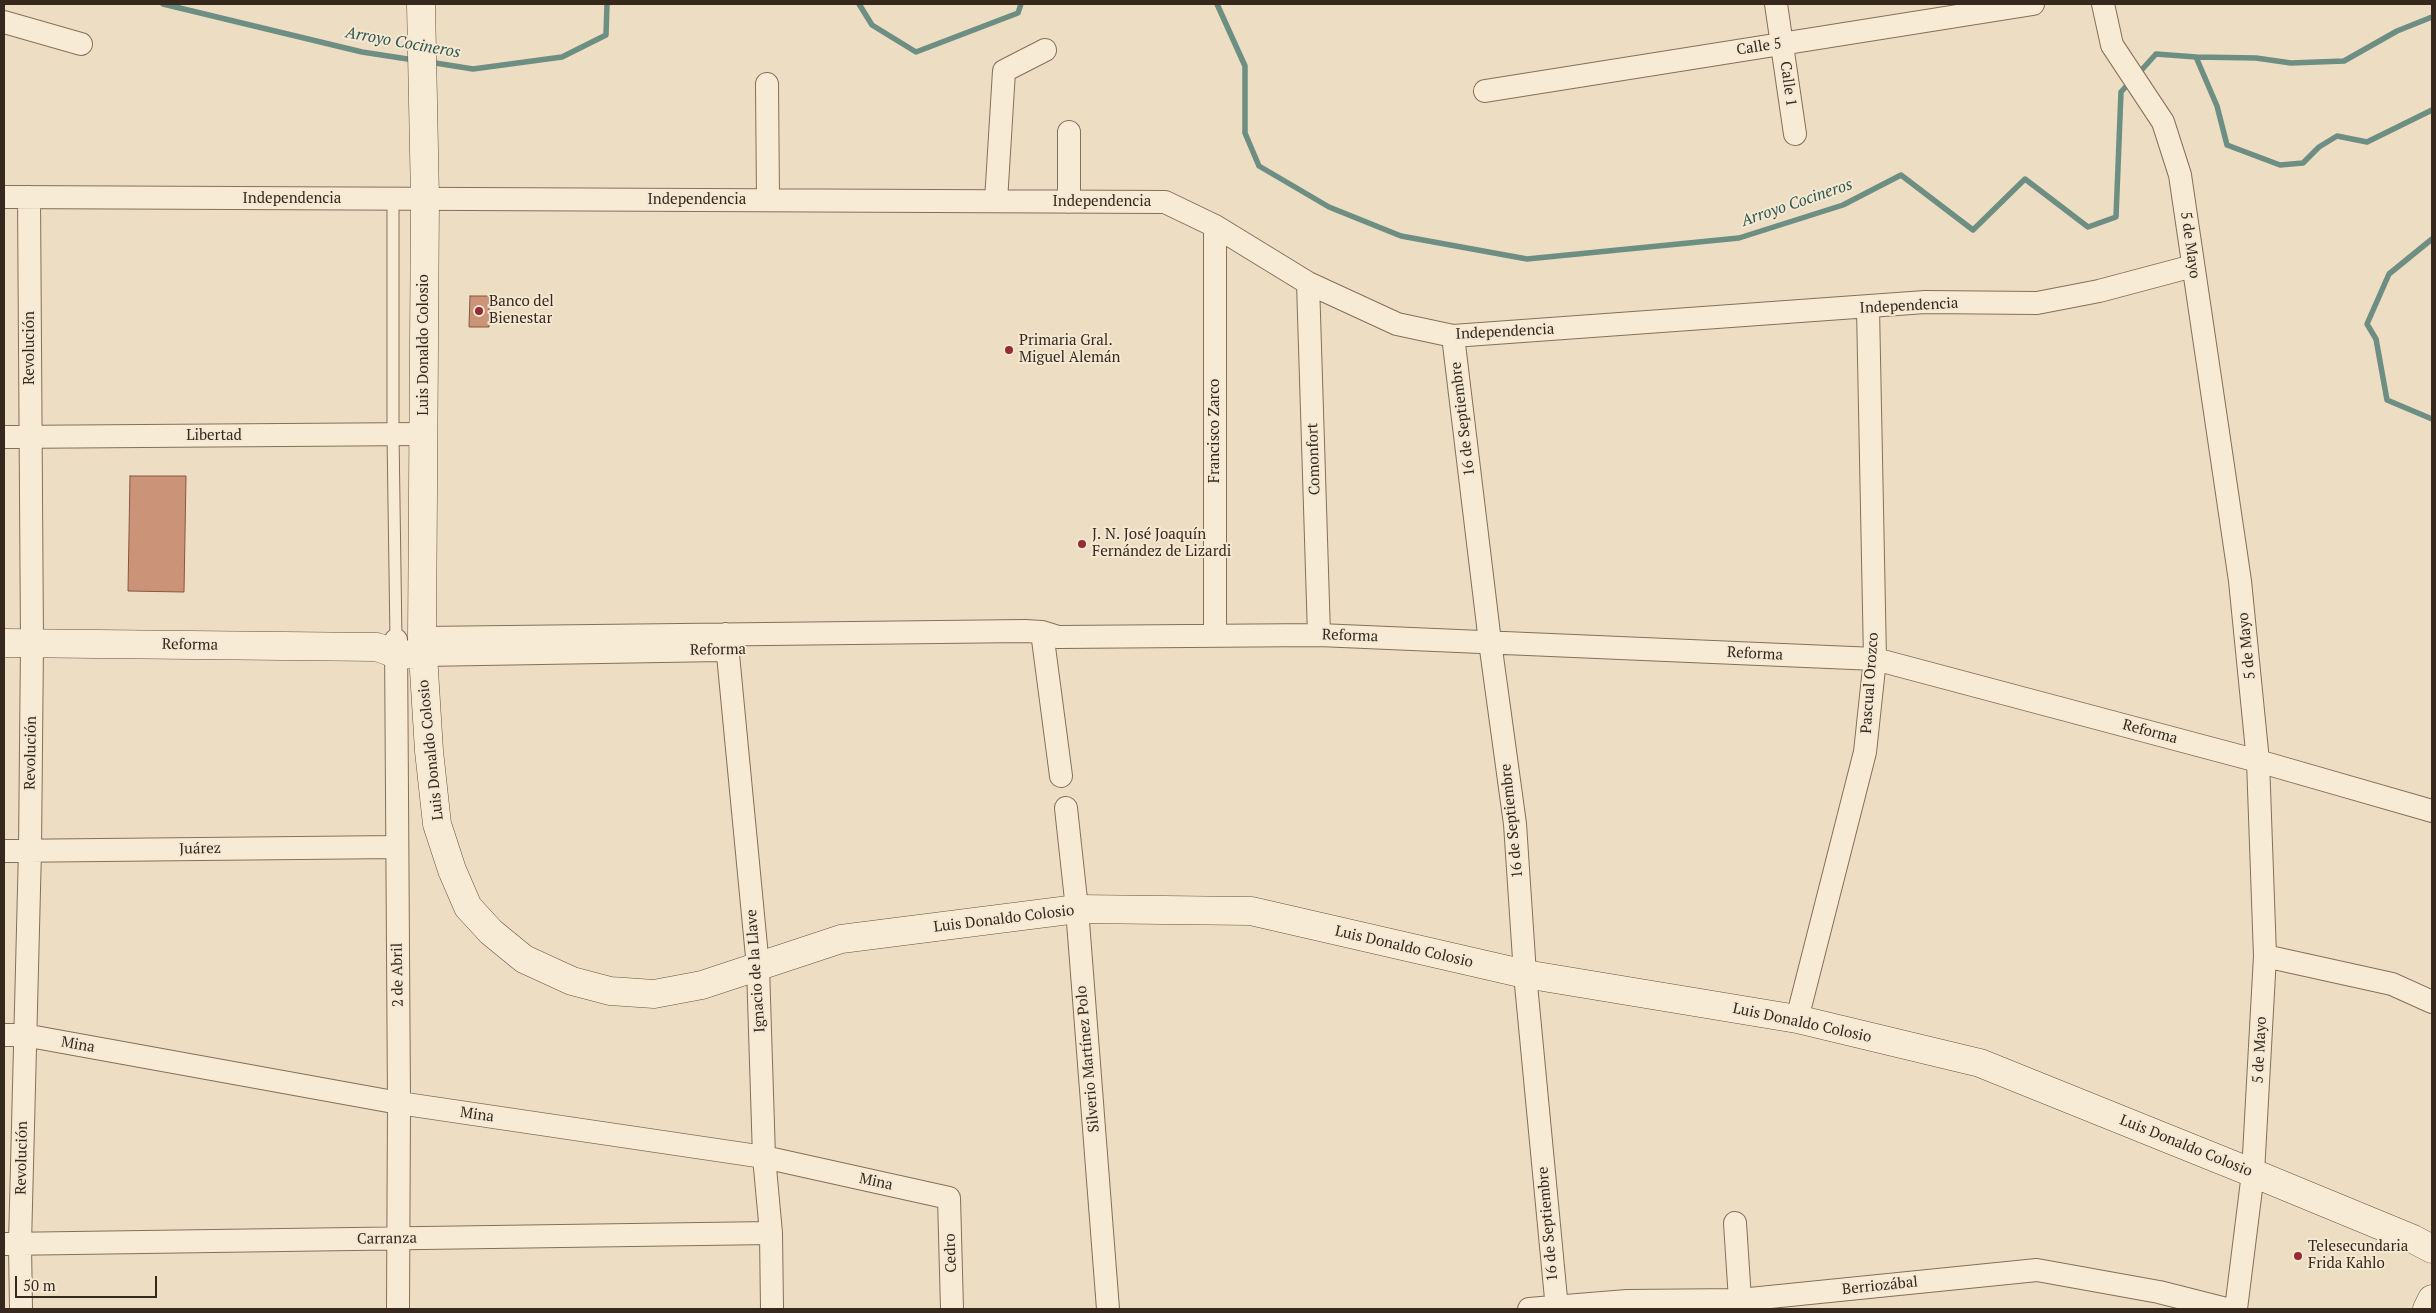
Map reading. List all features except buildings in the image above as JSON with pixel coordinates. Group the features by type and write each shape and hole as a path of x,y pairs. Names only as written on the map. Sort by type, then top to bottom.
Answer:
{"main road":[{"name":"Luis Donaldo Colosio","path":"420,13 425,199 423,434 403,647 429,750 437,824 452,870 468,907 491,932 524,959 572,981 610,991 654,994 702,985 841,939 1077,910 1251,912 1525,974 1797,1019 1980,1063 2253,1173 2432,1249"},
{"name":"Reforma","path":"4,643 403,647"},
{"path":"2427,1309 2432,1299"}],"street":[{"name":"Calle 1","path":"1776,4 1795,134"},
{"name":"Calle 5","path":"1485,91 2033,4"},
{"name":"5 de Mayo","path":"2103,4 2112,45 2163,122 2180,175 2240,581 2258,761 2265,956 2253,1173 2236,1309"},
{"path":"4,22 81,44"},
{"path":"996,201 1004,71 1045,50"},
{"path":"767,84 768,200"},
{"path":"1069,132 1069,202"},
{"name":"Independencia","path":"4,197 1165,202 1215,226 1308,283 1397,324 1453,336 1868,308 1925,302 2037,303 2099,290 2193,266"},
{"name":"Revolución","path":"21,1309 12,1244 14,1035 30,850 32,643 29,197"},
{"name":"Francisco Zarco","path":"1215,226 1215,636"},
{"name":"Comonfort","path":"1308,283 1319,635"},
{"name":"Pascual Orozco","path":"1797,1019 1866,752 1875,659 1868,308"},
{"name":"16 de Septiembre","path":"1453,336 1490,642 1515,824 1525,974 1556,1308"},
{"name":"Libertad","path":"4,437 423,434"},
{"name":"Reforma","path":"403,647 1319,635 1875,659 2258,761 2432,811"},
{"path":"1047,638 1061,776"},
{"name":"Ignacio de la Llave","path":"727,642 758,968 764,1157 771,1233 772,1309"},
{"name":"2 de Abril","path":"398,1309 397,847 403,647"},
{"name":"Silverio Martínez Polo","path":"1066,808 1077,910 1108,1309"},
{"name":"Juárez","path":"4,851 397,847"},
{"path":"2265,956 2392,984 2432,1002"},
{"name":"Mina","path":"14,1035 399,1103 764,1157 949,1198"},
{"name":"Cedro","path":"949,1198 952,1309"},
{"path":"1735,1223 1740,1300"},
{"name":"Carranza","path":"12,1244 771,1233"},
{"name":"Berriozábal","path":"1529,1309 1740,1300 1778,1303 2037,1270 2159,1292 2226,1309"}],"lane":[{"name":"Luis Donaldo Colosio","path":"393,199 393,434 403,647"}],"waterway":[{"name":"Arroyo Cocineros","path":"163,4 362,52 414,60"},
{"name":"Arroyo Cocineros","path":"429,62 473,69 562,57 606,35 607,4"},
{"name":"Arroyo Cocineros","path":"859,4 872,25 916,52 1018,13 1021,4"},
{"name":"Arroyo Cocineros","path":"1217,4 1245,66 1245,133 1259,166 1329,207 1401,236 1527,259 1739,238 1843,205 1901,175 1973,230 2025,179 2088,227 2116,217 2121,92 2130,82"},
{"path":"2196,57 2256,58 2291,63 2344,61 2397,31 2432,17"},
{"name":"Arroyo Cocineros","path":"2137,75 2156,54 2196,57 2217,106 2227,145 2280,165 2303,163 2319,147 2337,136 2367,142 2432,110"},
{"name":"Arroyo Cocineros","path":"2432,239 2389,274 2367,324 2376,339 2387,400 2432,419"}],"place":[{"name":"Banco del Bienestar","path":"479,311"},
{"name":"Primaria Gral. Miguel Alemán","path":"1009,350"},
{"name":"J. N. José Joaquín Fernández de Lizardi","path":"1082,544"},
{"name":"Telesecundaria Frida Kahlo","path":"2298,1256"}]}
